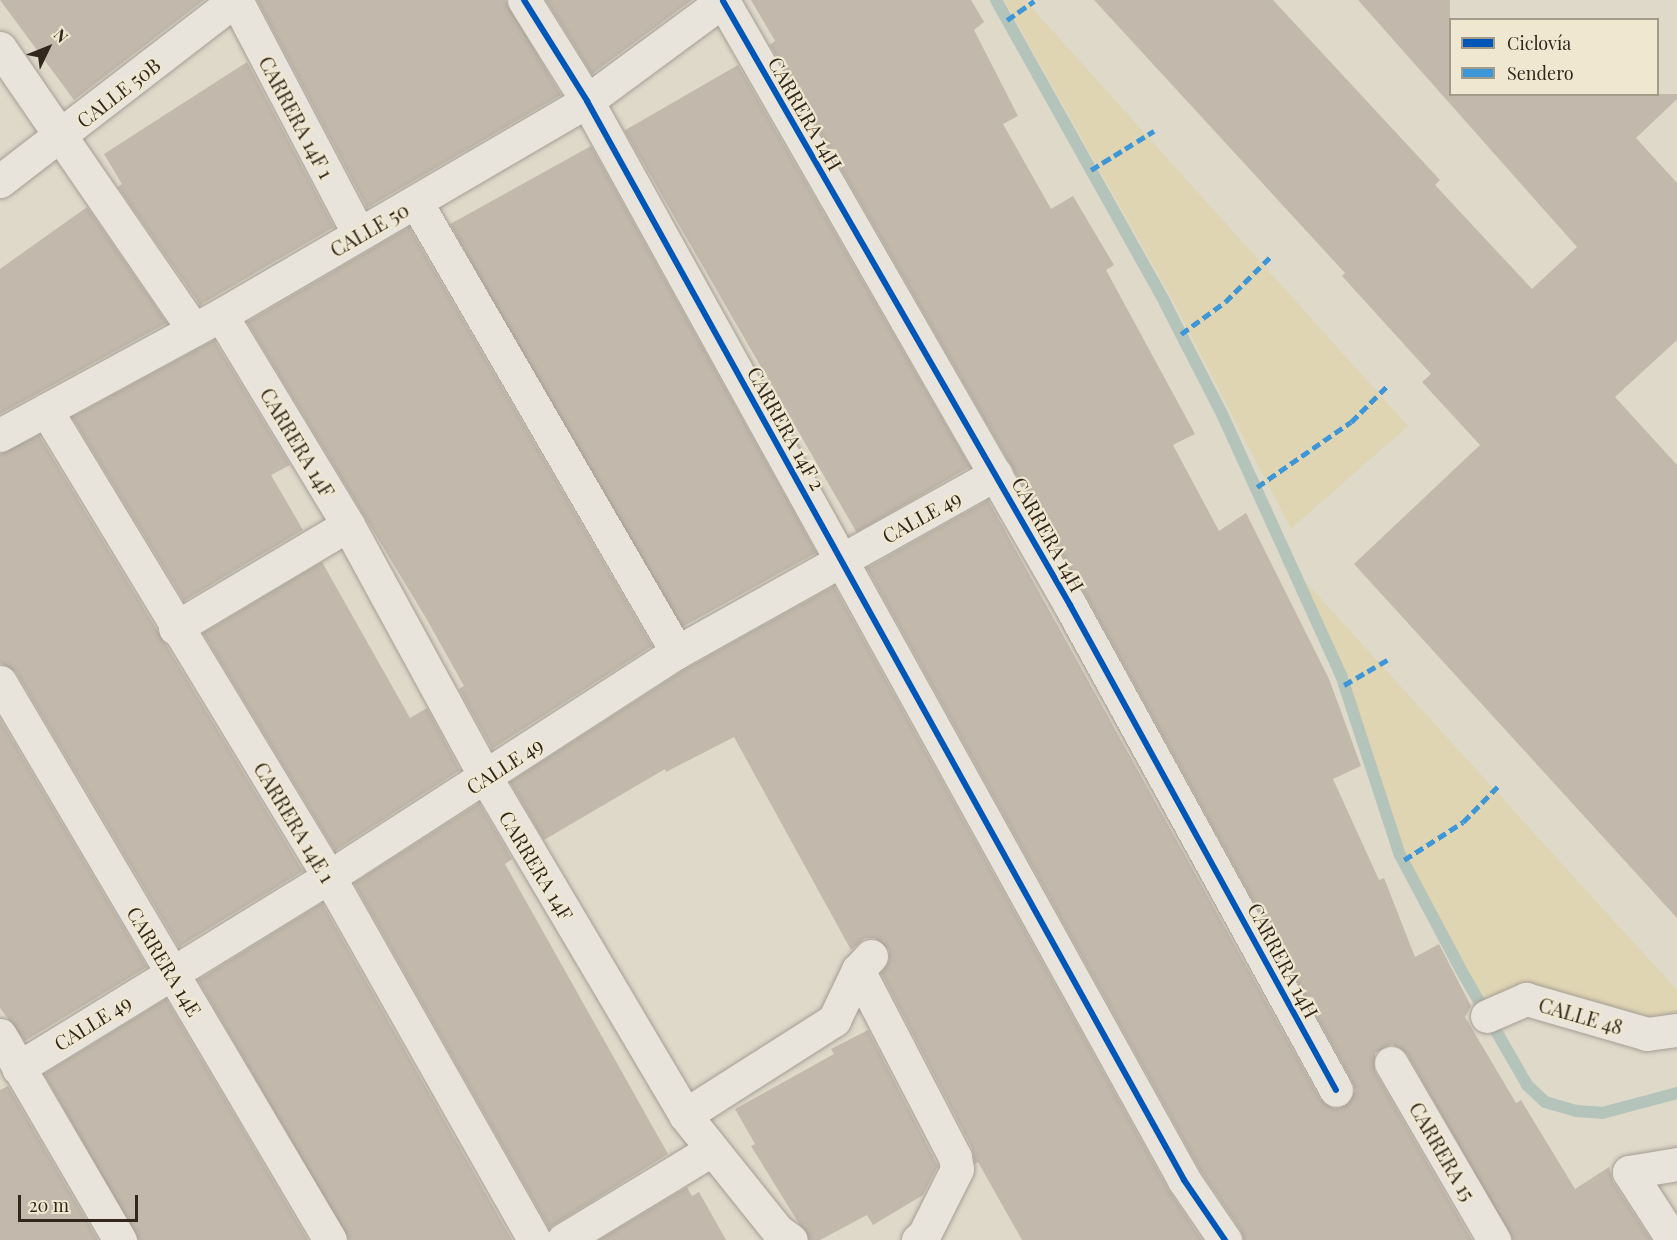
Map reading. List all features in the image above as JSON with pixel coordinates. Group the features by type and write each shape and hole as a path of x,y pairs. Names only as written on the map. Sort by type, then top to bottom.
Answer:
{"street":[{"name":"CALLE 50B","path":"0,181 62,136 235,0"},
{"name":"CARRERA 14F 1","path":"235,0 359,234"},
{"name":"CARRERA 14F 2","path":"524,0 587,101 842,561 1014,878 1185,1180 1225,1240"},
{"name":"CALLE 50","path":"0,435 359,234 587,101 723,0"},
{"name":"CARRERA 14H","path":"723,0 996,474 1336,1090"},
{"name":"CARRERA 14F","path":"0,48 62,136 206,321 348,525 486,778 685,1115 777,1230 791,1240"},
{"path":"416,201 677,652"},
{"name":"CARRERA 14E 1","path":"46,410 175,628 329,877 534,1240"},
{"name":"CALLE 49","path":"18,1068 486,778 677,652 996,474"},
{"path":"175,628 348,525"},
{"name":"CARRERA 14E","path":"0,682 330,1240"},
{"path":"685,1115 834,1020 865,963 955,1157 957,1169 923,1238"},
{"name":"CALLE 48","path":"1487,1016 1526,999 1647,1034 1677,1030"},
{"path":"0,1035 120,1240"},
{"name":"CARRERA 15","path":"1391,1063 1494,1240"},
{"path":"563,1240 711,1150"},
{"path":"1673,1240 1629,1172 1677,1164"}],"sand":[{"path":"1004,0 1025,0 1408,426 1291,529 1172,299"},
{"path":"1302,578 1677,990 1677,1025 1489,1010 1404,853 1345,676"}],"building":[{"path":"0,0 204,0 74,100"},
{"path":"257,0 505,0 561,95 367,208"},
{"path":"546,0 692,0 592,74"},
{"path":"751,0 971,0 984,22 974,30 1018,116 1003,124 1051,209 1073,196 1114,265 1106,270 1195,434 1173,445 1219,531 1246,513 1329,679 1361,766 1333,779 1379,880 1384,878 1415,957 1439,944 1471,1006 1465,1017 1516,1103 1521,1100 1575,1189 1609,1167 1613,1182 1651,1240 1513,1240 1407,1054 1392,1044 1375,1053 1375,1072 1472,1240 1244,1240 1240,1229 1200,1170 867,568 988,500 1320,1099 1335,1109 1345,1106 1355,1091 1352,1081 1086,596 770,45 775,41"},
{"path":"1094,0 1273,0 1440,180 1435,185 1532,289 1577,247 1358,0 1450,0 1449,96 1659,96 1659,94 1677,94 1677,99 1636,138 1677,183 1677,340 1615,397 1677,465 1677,918 1354,564 1480,445 1422,382 1431,374 1342,276 1345,273"},
{"path":"247,62 334,227 200,305 118,187 122,184 104,154"},
{"path":"738,65 970,467 857,532 625,130"},
{"path":"591,146 816,553 676,631 450,224"},
{"path":"87,207 167,323 0,414 0,269"},
{"path":"409,227 652,646 492,749 459,689 464,686 426,618 247,322"},
{"path":"214,340 290,465 271,475 303,530 184,601 72,417"},
{"path":"39,435 303,871 179,947 16,672 0,663 0,454"},
{"path":"322,562 410,718 427,708 460,770 335,851 203,633"},
{"path":"834,586 1168,1189 1202,1240 1022,1240 978,1162 975,1164 972,1148 881,973 889,961 889,950 875,938 865,938 851,950 734,737 666,772 665,769 544,840 510,782 687,668"},
{"path":"0,719 147,967 25,1041 0,1008"},
{"path":"479,803 512,859 505,864 668,1154 549,1228 354,883"},
{"path":"322,903 512,1240 349,1240 198,980"},
{"path":"166,999 308,1240 139,1240 44,1074"},
{"path":"868,1030 938,1166 923,1195 873,1225 867,1215 820,1240 809,1240 751,1146 755,1144 735,1109 834,1054 831,1049"},
{"path":"8,1086 98,1240 0,1240 0,1090"},
{"path":"687,1187 692,1196 699,1192 726,1240 599,1240"}],"waterway":[{"path":"996,0 1165,303 1222,414 1341,675 1400,855 1465,977 1527,1085 1545,1102 1576,1111 1602,1113 1677,1093"}],"marked path":[{"path":"1007,20 1034,1"},
{"path":"1091,170 1154,131"},
{"path":"1181,334 1225,302 1270,257"},
{"path":"1257,487 1351,422 1388,385"},
{"path":"1344,685 1387,660"},
{"path":"1404,860 1463,822 1499,785"}],"cycle path":[{"path":"524,0 587,101 1184,1180 1225,1240"},
{"path":"723,1 1070,605 1336,1090"}]}
